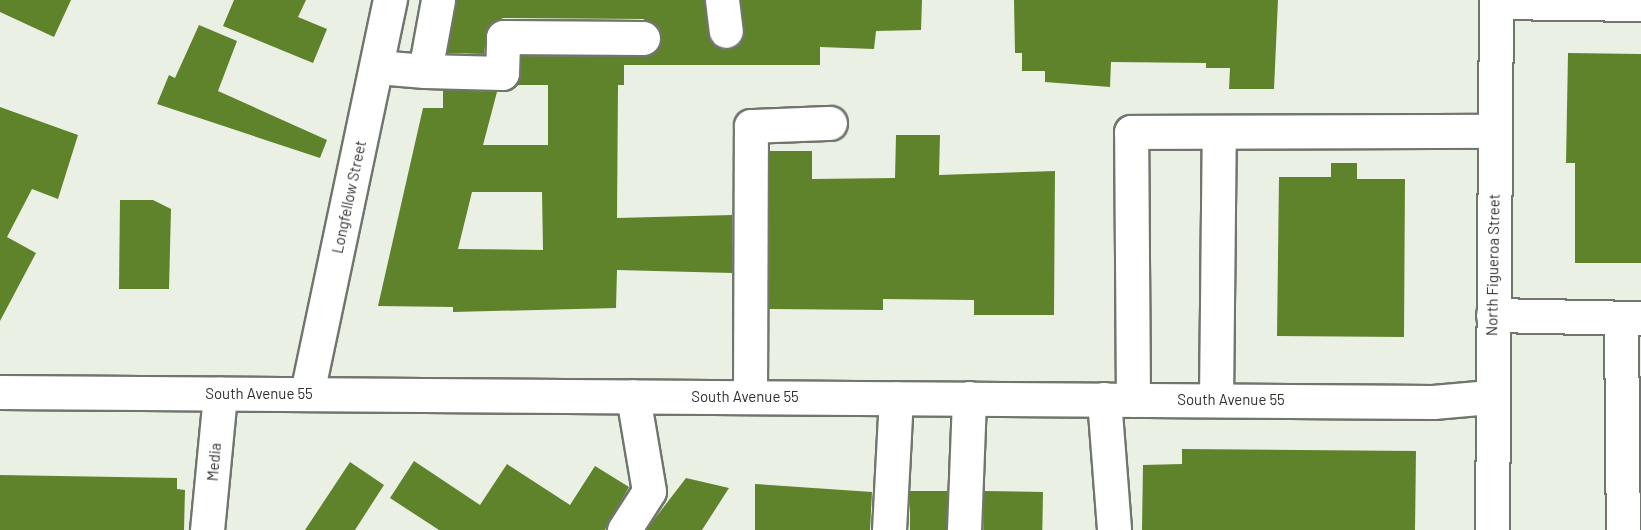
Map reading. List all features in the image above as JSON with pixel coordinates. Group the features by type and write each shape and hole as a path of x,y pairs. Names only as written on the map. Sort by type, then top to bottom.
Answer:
{"street":[{"name":"Longfellow Street","path":"307,393 390,0"},
{"path":"425,71 438,0"},
{"path":"1496,1 1641,4"},
{"name":"North Figueroa Street","path":"1492,530 1490,397 1496,1"},
{"path":"377,67 502,73 503,37 643,38"},
{"path":"750,397 751,126 830,123"},
{"path":"1114,530 1131,132 1219,135 1495,131"},
{"path":"1216,400 1219,135"},
{"path":"1493,315 1631,318 1623,530"},
{"name":"South Avenue 55","path":"0,392 1432,402 1490,397"},
{"name":"Media","path":"207,530 220,394"},
{"path":"624,530 649,491 633,396"},
{"path":"889,530 896,398"},
{"path":"964,530 969,398"}],"building":[{"path":"0,0 71,0 54,37 0,12"},
{"path":"234,0 306,0 298,17 327,29 313,63 223,26"},
{"path":"456,0 704,0 711,42 728,50 743,38 741,0 922,0 921,30 876,31 874,49 820,47 820,65 624,65 624,85 618,85 617,218 732,215 732,273 617,270 616,308 453,312 453,307 378,306 423,108 443,108 443,90 497,92 483,145 548,145 548,85 516,85 521,56 643,57 653,54 662,39 659,28 643,19 503,18 487,28 484,54 447,53","holes":["472,192 542,192 543,250 458,249"]},
{"path":"1014,0 1278,0 1274,89 1229,89 1230,68 1206,68 1206,63 1111,62 1110,87 1045,82 1045,71 1022,71 1022,53 1015,53"},
{"path":"199,25 237,41 218,91 327,140 320,158 157,104 169,75 175,78"},
{"path":"1568,53 1641,54 1641,263 1575,263 1575,163 1566,163"},
{"path":"0,107 78,135 58,199 32,189 7,237 36,253 0,321"},
{"path":"896,135 940,135 939,175 1055,171 1054,315 974,315 974,300 883,299 883,310 769,309 770,151 812,151 812,179 895,178"},
{"path":"1331,163 1357,163 1357,179 1405,179 1404,337 1277,336 1279,177 1331,177"},
{"path":"120,200 153,200 171,209 169,289 119,289"},
{"path":"1182,449 1416,451 1415,530 1142,530 1143,465 1182,464"},
{"path":"414,461 480,505 507,464 570,505 595,466 629,487 605,530 439,530 390,498"},
{"path":"350,462 384,485 355,530 305,530"},
{"path":"0,475 177,478 177,489 185,490 184,530 0,530"},
{"path":"686,478 729,488 702,530 646,530"},
{"path":"755,484 872,492 870,530 755,530"},
{"path":"910,491 947,491 947,530 910,530"},
{"path":"984,491 1043,492 1042,530 983,530"}]}
